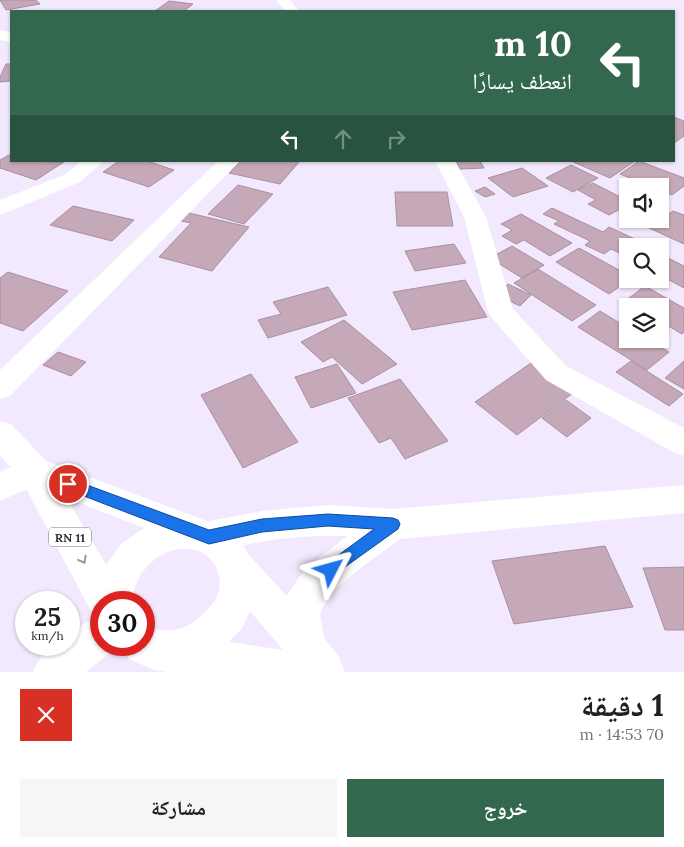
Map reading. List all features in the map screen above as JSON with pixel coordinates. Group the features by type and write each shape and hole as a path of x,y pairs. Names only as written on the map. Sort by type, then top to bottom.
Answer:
{"street":[{"path":"283,0 291,10"},
{"path":"0,208 73,178 93,162"},
{"path":"0,388 229,162"},
{"path":"446,162 475,217 500,312 556,373 684,443"},
{"name":"RN 11","path":"0,433 34,472 101,591"},
{"path":"0,487 34,472"},
{"name":"RN 11","path":"34,472 206,536"},
{"path":"206,536 262,526 328,520 393,524 684,499"},
{"path":"306,663 300,610 317,582 345,558 393,524"},
{"path":"116,591 118,578 129,559 146,545 169,535 190,532 206,536 224,547 232,556 238,573 238,593 231,613 221,626 202,640 180,649 155,655"},
{"path":"236,567 306,663"},
{"path":"54,672 90,644"},
{"path":"151,656 306,663"}],"building":[{"path":"0,0 36,0 40,4 6,10"},
{"path":"169,1 193,4 185,10 156,10"},
{"path":"6,64 10,64 10,81 0,82 0,77"},
{"path":"675,117 684,121 684,136 675,142"},
{"path":"10,155 10,162 64,162 36,180 0,168 0,160"},
{"path":"118,162 150,162 174,170 149,187 103,172"},
{"path":"240,162 299,162 280,184 229,173"},
{"path":"456,162 481,162 484,168 460,169"},
{"path":"573,162 634,162 610,178"},
{"path":"638,162 642,162 684,178 684,186 672,195 669,194 669,178 630,178 620,174"},
{"path":"571,165 598,178 573,192 546,178"},
{"path":"522,168 548,186 513,197 488,178"},
{"path":"593,183 619,196 619,210 609,215 588,204 596,200 578,190"},
{"path":"238,185 273,194 244,224 208,214"},
{"path":"485,187 495,194 485,197 475,191"},
{"path":"395,192 447,192 453,226 397,226"},
{"path":"73,206 134,220 112,241 50,225"},
{"path":"552,208 603,232 609,227 633,238 619,238 619,253 611,249 604,254 585,245 590,241 554,224 559,221 543,214"},
{"path":"673,211 684,215 684,244 649,228 669,228 669,214"},
{"path":"189,213 249,227 212,271 159,257 191,223 181,221"},
{"path":"521,214 572,243 550,256 524,240 516,244 502,236 512,230 501,224"},
{"path":"454,244 466,263 415,271 405,251"},
{"path":"512,246 544,265 522,278 490,258"},
{"path":"579,248 619,270 619,287 609,294 556,262"},
{"path":"669,258 684,266 684,288 669,280"},
{"path":"538,269 596,305 572,321 514,283"},
{"path":"8,272 68,291 23,331 0,323 0,278"},
{"path":"465,280 487,317 412,330 393,292"},
{"path":"508,284 531,295 520,306 497,295"},
{"path":"328,287 347,315 268,338 258,320 281,314 273,302"},
{"path":"642,288 649,288 666,298 629,298"},
{"path":"669,300 684,308 684,332 682,334 669,326"},
{"path":"600,311 619,323 619,348 662,348 669,352 647,370 578,327"},
{"path":"344,320 397,364 362,384 332,357 323,362 301,342"},
{"path":"58,352 86,362 71,376 43,365"},
{"path":"631,361 683,394 669,406 616,372"},
{"path":"684,361 684,389 665,378"},
{"path":"531,363 573,393 517,435 475,402"},
{"path":"337,364 356,393 311,408 295,377"},
{"path":"251,374 298,442 243,468 201,395"},
{"path":"400,379 448,441 405,459 391,438 379,443 348,398"},
{"path":"566,400 591,418 567,437 542,418"},
{"path":"605,546 633,607 514,624 492,561"},
{"path":"684,567 684,630 665,630 643,568"}],"route":[{"path":"68,484 209,537 262,526 328,520 393,524 331,570"}]}
